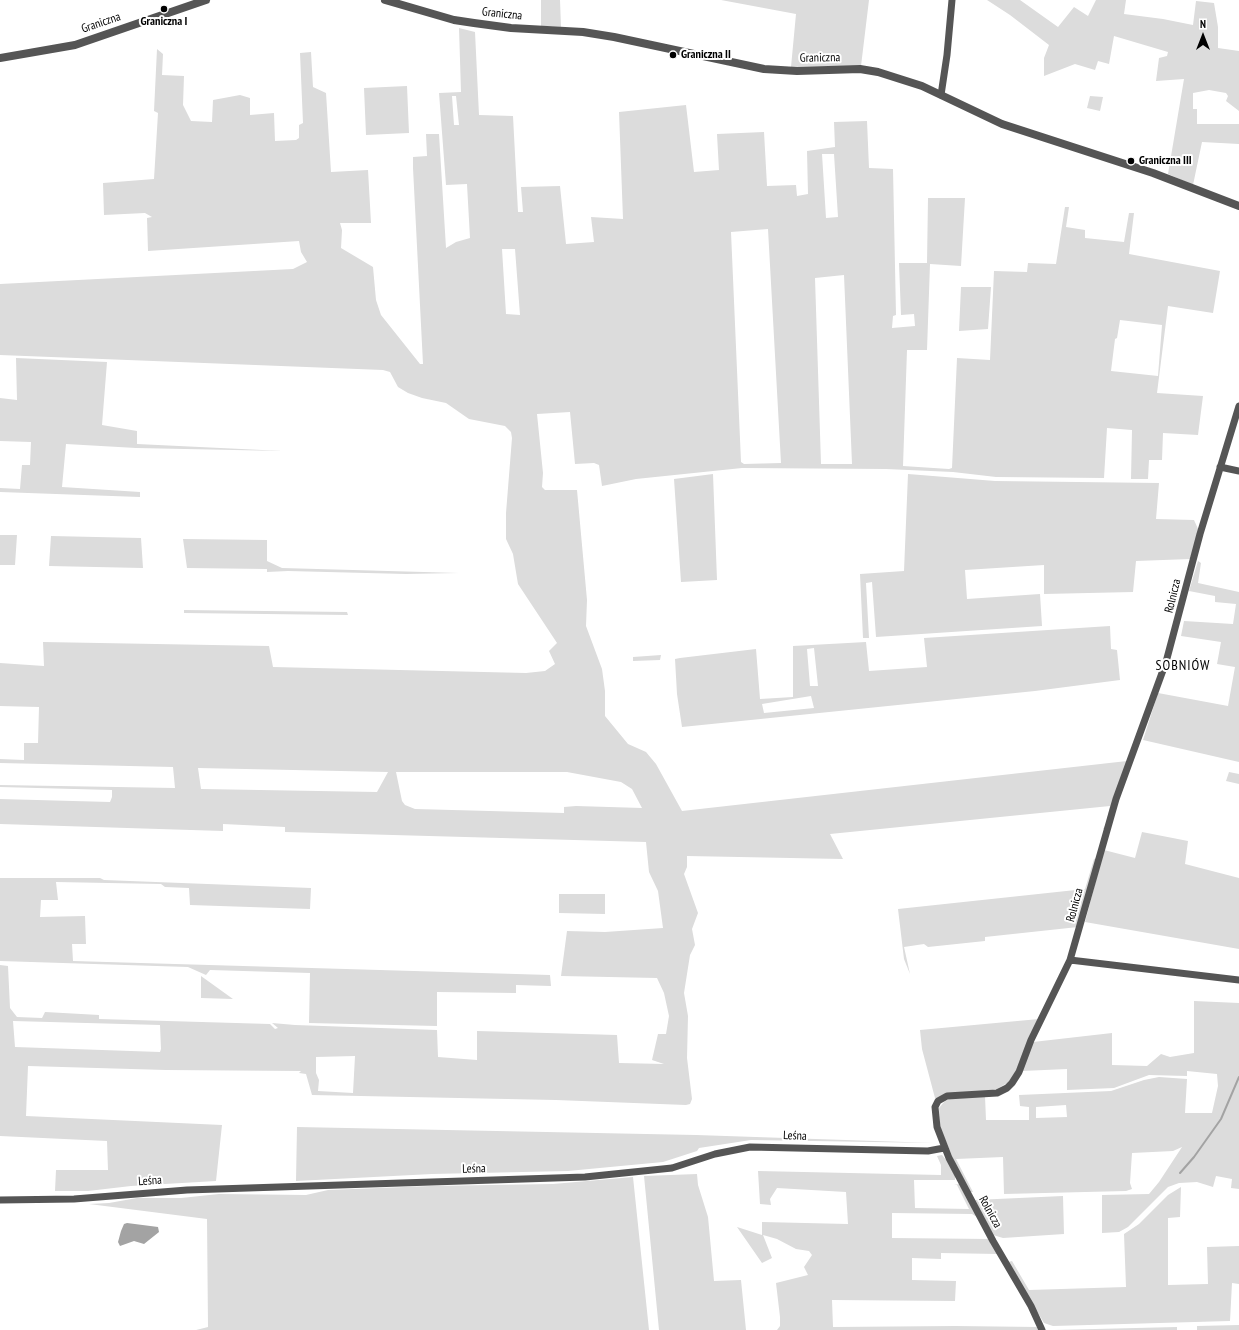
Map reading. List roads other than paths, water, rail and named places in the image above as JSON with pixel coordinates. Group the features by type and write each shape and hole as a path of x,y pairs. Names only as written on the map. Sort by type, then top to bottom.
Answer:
{"street":[{"name":"Graniczna","path":"0,58 75,45 206,0"},
{"name":"Graniczna","path":"385,0 454,20 511,28 583,32 614,37 764,69 797,71 860,70 878,72 910,81 1002,124 1153,173 1239,206"},
{"path":"941,95 947,55 952,0"},
{"name":"Rolnicza","path":"1042,1330 1031,1306 993,1241 944,1148 935,1114 937,1104 947,1096 997,1093 1007,1088 1012,1083 1019,1072 1031,1040 1070,960 1116,799 1166,662 1220,467 1239,406"},
{"path":"1220,467 1239,471"},
{"path":"1070,960 1239,980"},
{"name":"Leśna","path":"0,1200 74,1199 187,1190 585,1177 672,1168 715,1154 750,1146 928,1151 944,1148"}],"waterway":[{"path":"1180,1173 1194,1157 1221,1119 1239,1077"}],"place":[{"name":"Graniczna I","path":"164,9"},
{"name":"Graniczna II","path":"673,55"},
{"name":"Graniczna III","path":"1131,161"}],"district":[{"name":"SOBNIÓW","path":"1183,666"}]}
